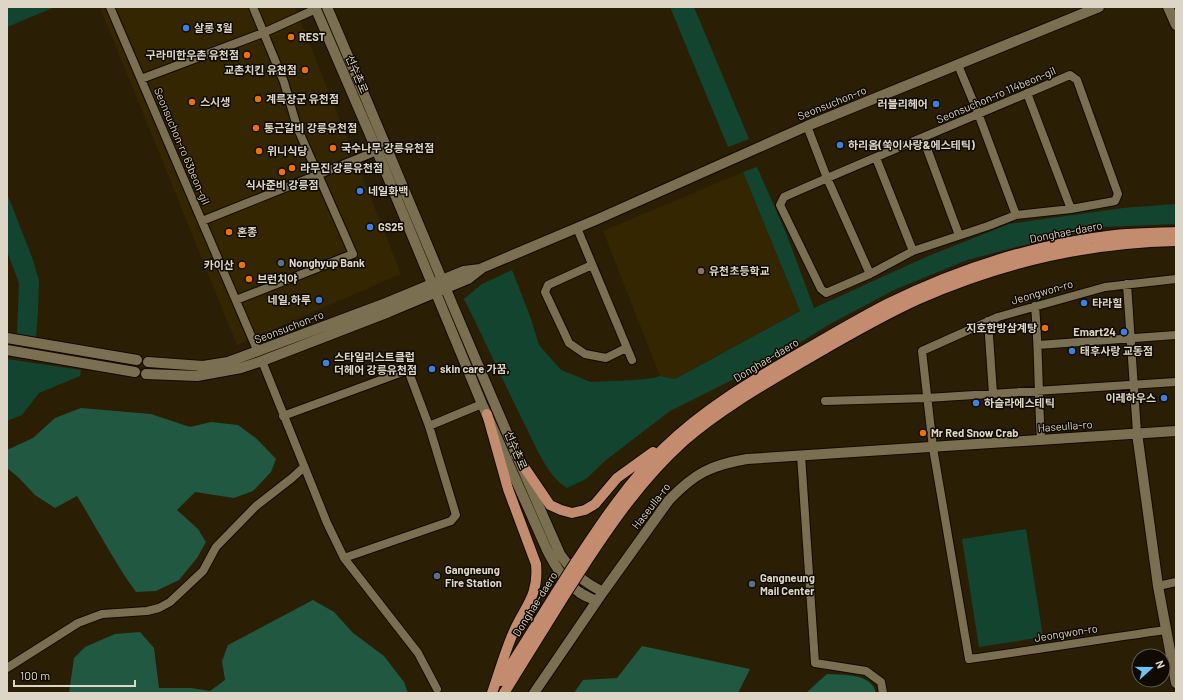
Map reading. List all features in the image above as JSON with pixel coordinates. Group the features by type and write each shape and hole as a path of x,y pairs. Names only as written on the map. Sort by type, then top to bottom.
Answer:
{"main road":[{"name":"Donghae-daero","path":"493,693 560,595 620,497 643,470 679,433 715,404 845,327 887,304 945,279 1014,255 1048,247 1116,235 1176,232"},
{"name":"Donghae-daero","path":"579,565 628,500 650,475 684,441 705,424 752,392 851,334 919,299 956,283 1007,267 1046,257 1092,249 1125,244 1176,241"},
{"path":"487,414 508,489 536,564 538,576 537,585 533,596 514,631 493,693"},
{"path":"516,454 550,506 572,513 585,510 595,504 618,478 679,433"},
{"name":"Donghae-daero","path":"504,693 560,595"}],"street":[{"name":"Seonsuchon-ro 63beon-gil","path":"110,7 260,356"},
{"path":"236,300 353,254 297,127 284,82 253,7"},
{"name":"선수촌로","path":"327,7 516,454 560,554 570,568 585,583 603,592"},
{"name":"Seonsuchon-ro","path":"148,362 203,366 260,356 389,312 444,284 464,271 482,268 577,228 807,126 1099,7"},
{"path":"1168,7 1176,25"},
{"name":"Seonsuchon-ro 63beon-gil","path":"141,79 263,33 315,8"},
{"name":"선수촌로","path":"315,8 377,151 482,404 553,562 560,572 579,592 596,601"},
{"path":"958,64 1016,215"},
{"name":"Seonsuchon-ro 114beon-gil","path":"870,274 826,293 821,289 780,205 784,197 1070,75 1076,80 1118,194 1115,201 1071,209"},
{"path":"807,126 827,178 870,274 913,251 1016,215 1071,209 1027,93"},
{"path":"923,138 959,235"},
{"path":"377,151 387,146"},
{"name":"Seonsuchon-ro 63beon-gil","path":"202,221 377,151"},
{"path":"876,158 913,251"},
{"path":"577,228 632,360"},
{"path":"592,265 548,285 545,292 569,343 585,354 606,358 626,348"},
{"name":"Jeongwon-ro","path":"927,398 922,351 998,317 1036,306 1104,287 1176,279"},
{"path":"1127,284 1137,433 1158,586 1176,683"},
{"path":"1036,306 1041,439"},
{"path":"988,321 993,394"},
{"path":"1038,345 1176,335"},
{"path":"7,338 137,360 144,359 148,362 150,368 146,374 140,375 135,372 7,350"},
{"name":"Seonsuchon-ro","path":"146,374 196,376 242,368 260,356"},
{"name":"Seonsuchon-ro","path":"260,356 327,523 344,558 418,653 437,689"},
{"path":"135,372 133,366 137,360"},
{"path":"283,416 408,370 429,426 456,515 451,521 344,558"},
{"path":"825,401 927,398 1176,382"},
{"path":"927,398 933,448"},
{"path":"429,426 482,404"},
{"name":"Haseulla-ro","path":"534,693 596,601 669,500 696,475 711,468 728,462 747,459 1176,431"},
{"name":"Jeongwon-ro","path":"933,448 969,659 1053,648 1069,644 1166,630"},
{"path":"801,455 815,663 866,671 881,682 883,693"},
{"path":"7,668 78,623 89,618 102,614 147,611 159,608 170,602 203,570 216,547 256,506 304,467"},
{"path":"1158,586 1176,582"}],"shaded area":[{"path":"100,7 295,7 401,274 237,345"},
{"name":"유천초등학교","path":"743,172 800,311 674,379 660,376 603,231"}],"green space":[{"path":"7,7 55,7 7,27"},
{"path":"670,7 694,7 749,139 728,147"},
{"path":"757,167 786,233 814,308 926,257 1009,224 1123,208 1176,204 1176,224 1103,227 1020,246 967,260 894,290 830,324 770,361 670,411 606,460 586,479 567,488 553,476 542,460 464,299 482,284 512,270 530,316 539,345 561,370 591,382 634,380 660,376 675,379 800,311 743,172"},
{"path":"7,193 33,260 39,281 36,337 17,335 19,283 7,251"},
{"path":"7,359 81,370 80,376 39,393 22,415 7,421"},
{"path":"81,408 151,414 190,427 211,422 238,425 257,439 276,459 271,472 253,491 234,498 195,492 177,510 198,529 206,542 197,558 179,580 156,591 136,592 113,557 77,496 55,508 35,495 7,468 7,450 33,438 55,418"},
{"path":"1026,529 1043,637 979,647 962,539"},
{"path":"313,600 334,612 353,633 384,656 404,682 408,693 69,693 74,658 85,647 115,634 140,632 154,648 159,688 191,688 210,691 225,680 222,661 228,645"},
{"path":"642,646 750,669 738,693 574,693 583,680 617,678"},
{"path":"827,674 848,675 863,678 873,686 876,693 806,693"}],"place":[{"name":"살롱 3월","path":"186,28"},
{"name":"REST","path":"291,37"},
{"name":"구라미한우촌 유천점","path":"247,55"},
{"name":"교촌치킨 유천점","path":"305,70"},
{"name":"계륵장군 유천점","path":"258,99"},
{"name":"스시생","path":"192,102"},
{"name":"러블리헤어","path":"936,104"},
{"name":"통근갈비 강릉유천점","path":"256,128"},
{"name":"하리옴(쑥이사랑&에스테틱)","path":"840,145"},
{"name":"국수나무 강릉유천점","path":"333,148"},
{"name":"위니식당","path":"259,151"},
{"name":"라무진 강릉유천점","path":"292,168"},
{"name":"식사준비 강릉점","path":"282,172"},
{"name":"네일화백","path":"360,191"},
{"name":"GS25","path":"370,227"},
{"name":"혼종","path":"229,232"},
{"name":"Nonghyup Bank","path":"281,263"},
{"name":"카이산","path":"242,265"},
{"name":"유천초등학교","path":"701,271"},
{"name":"브런치야","path":"249,279"},
{"name":"네일,하루","path":"319,300"},
{"name":"타라힐","path":"1084,303"},
{"name":"지호한방삼계탕","path":"1045,328"},
{"name":"Emart24","path":"1124,332"},
{"name":"태후사랑 교동점","path":"1072,351"},
{"name":"스타일리스트클럽 더헤어 강릉유천점","path":"326,363"},
{"name":"skin care 가꿈,","path":"432,369"},
{"name":"이레하우스","path":"1164,398"},
{"name":"하슬라에스테틱","path":"976,403"},
{"name":"Mr Red Snow Crab","path":"923,433"},
{"name":"Gangneung Fire Station","path":"437,576"},
{"name":"Gangneung Mail Center","path":"752,584"}]}
